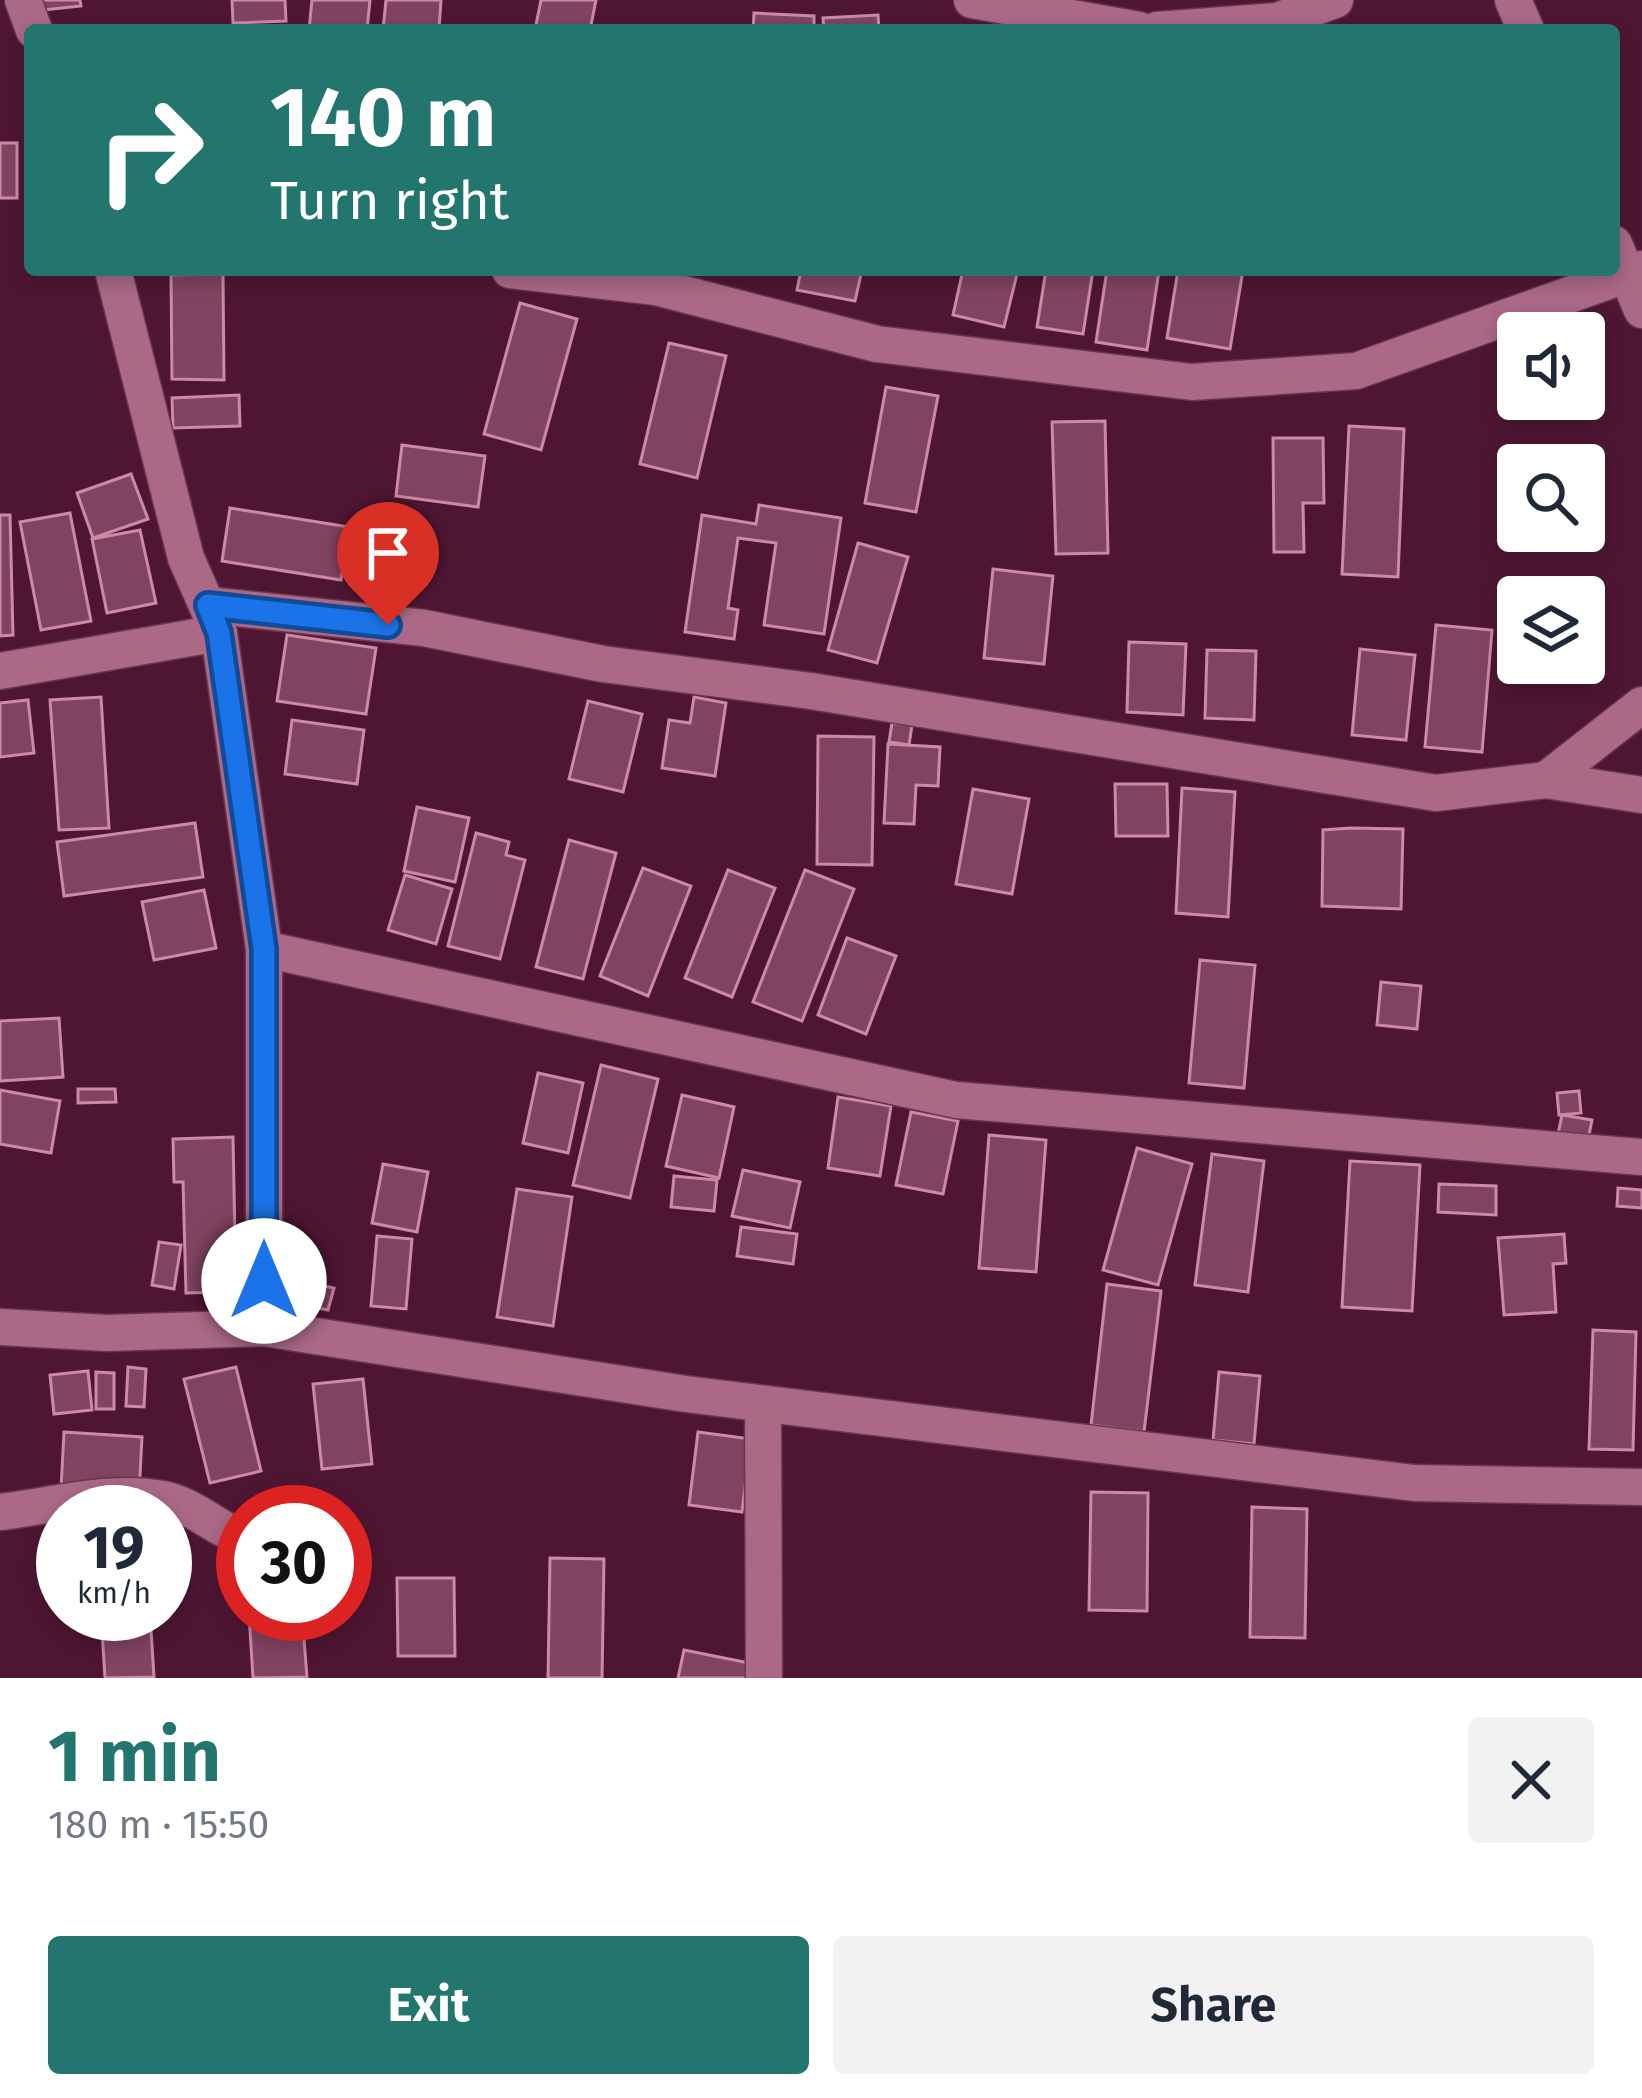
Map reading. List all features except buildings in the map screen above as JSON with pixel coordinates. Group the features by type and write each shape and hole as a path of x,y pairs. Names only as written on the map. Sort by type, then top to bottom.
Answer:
{"street":[{"path":"972,0 1106,24"},
{"path":"1237,24 1277,21 1335,0"},
{"path":"1628,262 1642,310"},
{"path":"115,276 186,558 214,619 264,949 264,1328"},
{"path":"565,276 656,286 877,344 1192,382 1356,371 1593,276"},
{"path":"0,671 214,619 424,628 603,664 811,691 1436,793 1546,780 1642,795"},
{"path":"1546,780 1642,705"},
{"path":"264,949 956,1100 1642,1157"},
{"path":"0,1327 107,1333 264,1328 764,1404 1414,1483 1642,1487"},
{"path":"764,1404 764,1678"},
{"path":"0,1512 112,1498 158,1498 216,1525"}],"route":[{"path":"264,1281 264,949 219,633 208,605 388,625"}]}
